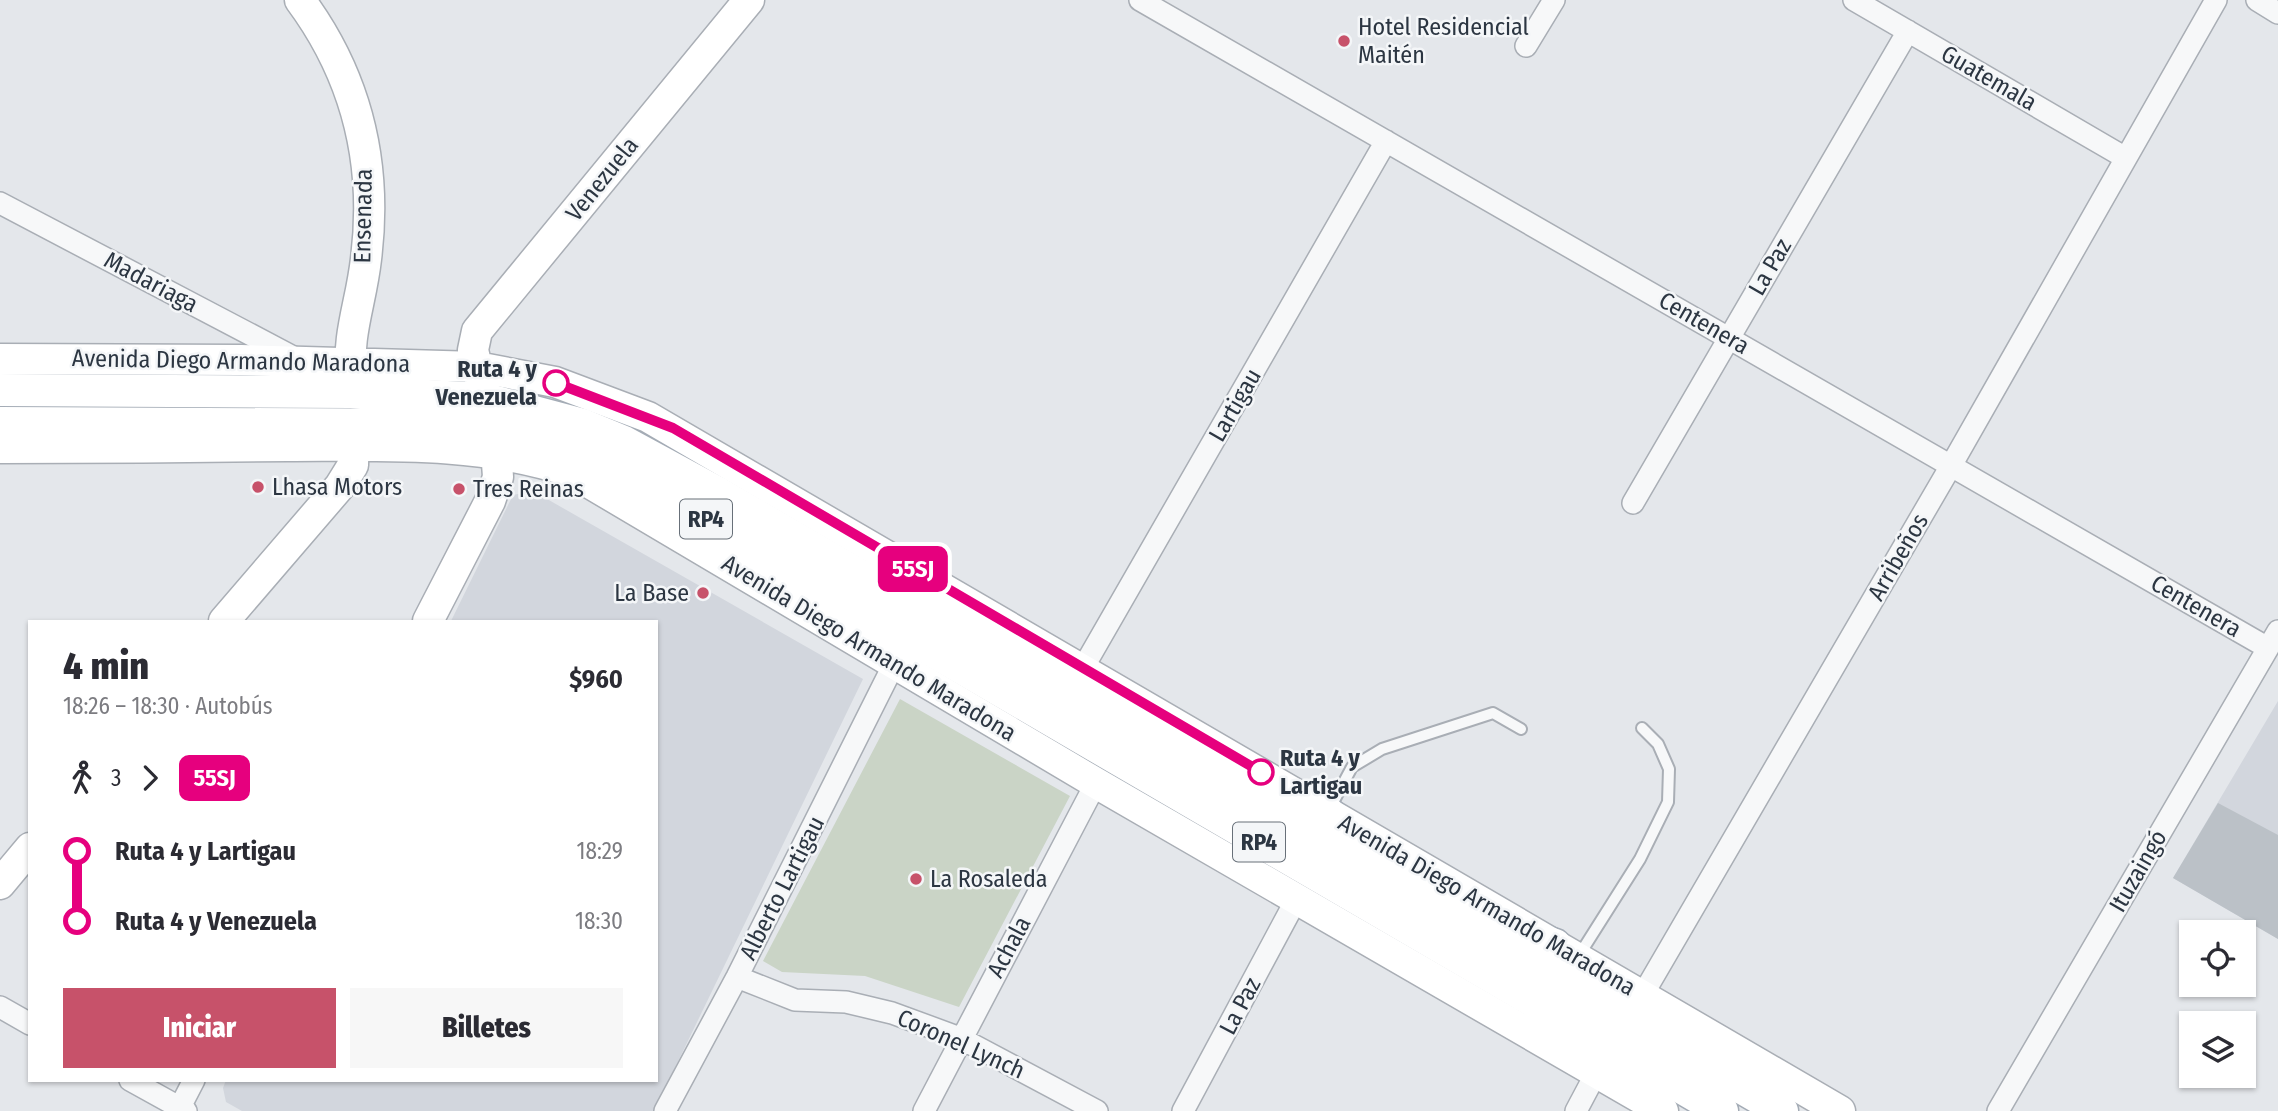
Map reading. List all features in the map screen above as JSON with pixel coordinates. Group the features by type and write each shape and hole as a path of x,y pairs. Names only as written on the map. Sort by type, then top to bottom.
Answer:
{"main road":[{"name":"Avenida Diego Armando Maradona","path":"0,390 350,377 485,399 583,425 624,442 730,499 1422,902 1635,1008 1782,1111"},
{"name":"Avenida Diego Armando Maradona","path":"0,423 496,441 527,434 584,452 641,481 1603,1060 1722,1111"},
{"path":"1327,812 1422,902 1567,951"}],"street":[{"name":"Ensenada","path":"300,0 326,36 339,61 362,132 368,229 366,260 352,321 350,377 355,434"},
{"name":"Venezuela","path":"496,441 473,350 477,331 749,0"},
{"name":"Centenera","path":"1140,0 1952,464 2273,639"},
{"path":"1526,46 1554,0"},
{"name":"Guatemala","path":"1854,0 2124,157"},
{"name":"Arribeños","path":"1576,1111 1603,1060 1952,464 2124,157 2216,0"},
{"path":"2257,0 2278,13"},
{"name":"La Paz","path":"1633,503 1908,31"},
{"name":"Lartigau","path":"1083,668 1386,141"},
{"name":"Madariaga","path":"0,203 302,361"},
{"name":"Avenida Diego Armando Maradona","path":"0,359 302,361 350,377 477,366 555,382 673,428 1567,951 1635,1008 1840,1111"},
{"name":"Avenida Diego Armando Maradona","path":"0,448 355,434"},
{"path":"225,620 340,486 353,464 355,434"},
{"name":"Avenida Diego Armando Maradona","path":"496,441 571,472 1296,900 1603,1060 1663,1111"},
{"path":"429,620 490,501 498,477 496,441"},
{"name":"Ituzaingó","path":"1998,1111 2273,639"},
{"name":"Alberto Lartigau","path":"666,1111 737,977 895,662"},
{"name":"Achala","path":"924,1111 1096,783"},
{"path":"0,884 28,850"},
{"name":"La Paz","path":"1183,1111 1296,900"},
{"name":"Coronel Lynch","path":"737,977 795,1000 872,1007 960,1038 1097,1111"},
{"path":"0,1007 28,1023"},
{"path":"133,1082 181,1110 193,1082"}],"lane":[{"path":"1327,812 1352,767 1382,749 1493,713 1521,729"},
{"path":"1567,951 1640,859 1668,802 1669,769 1658,744 1642,729"}],"shaded area":[{"path":"533,491 863,679 654,1111 242,1111 226,1102 223,1088 225,1082 658,1082 658,620 451,620 513,495"},
{"path":"2278,701 2278,939 2256,926 2256,920 2245,920 2173,878"}],"green space":[{"name":"La Rosaleda","path":"900,699 1070,796 959,1007 865,976 782,972 763,961"}],"building":[{"path":"2218,803 2278,835 2278,939 2256,926 2256,920 2245,920 2173,878"}],"bus line":[{"name":"55SJ","path":"556,383 591,394 673,428 1261,772"}],"place":[{"name":"Hotel Residencial Maitén","path":"1344,41"},
{"name":"Ruta 4 y Venezuela","path":"556,383"},
{"name":"Lhasa Motors","path":"258,487"},
{"name":"Tres Reinas","path":"459,489"},
{"name":"La Base","path":"703,593"},
{"name":"Ruta 4 y Lartigau","path":"1261,772"},
{"name":"La Rosaleda","path":"916,879"}]}
